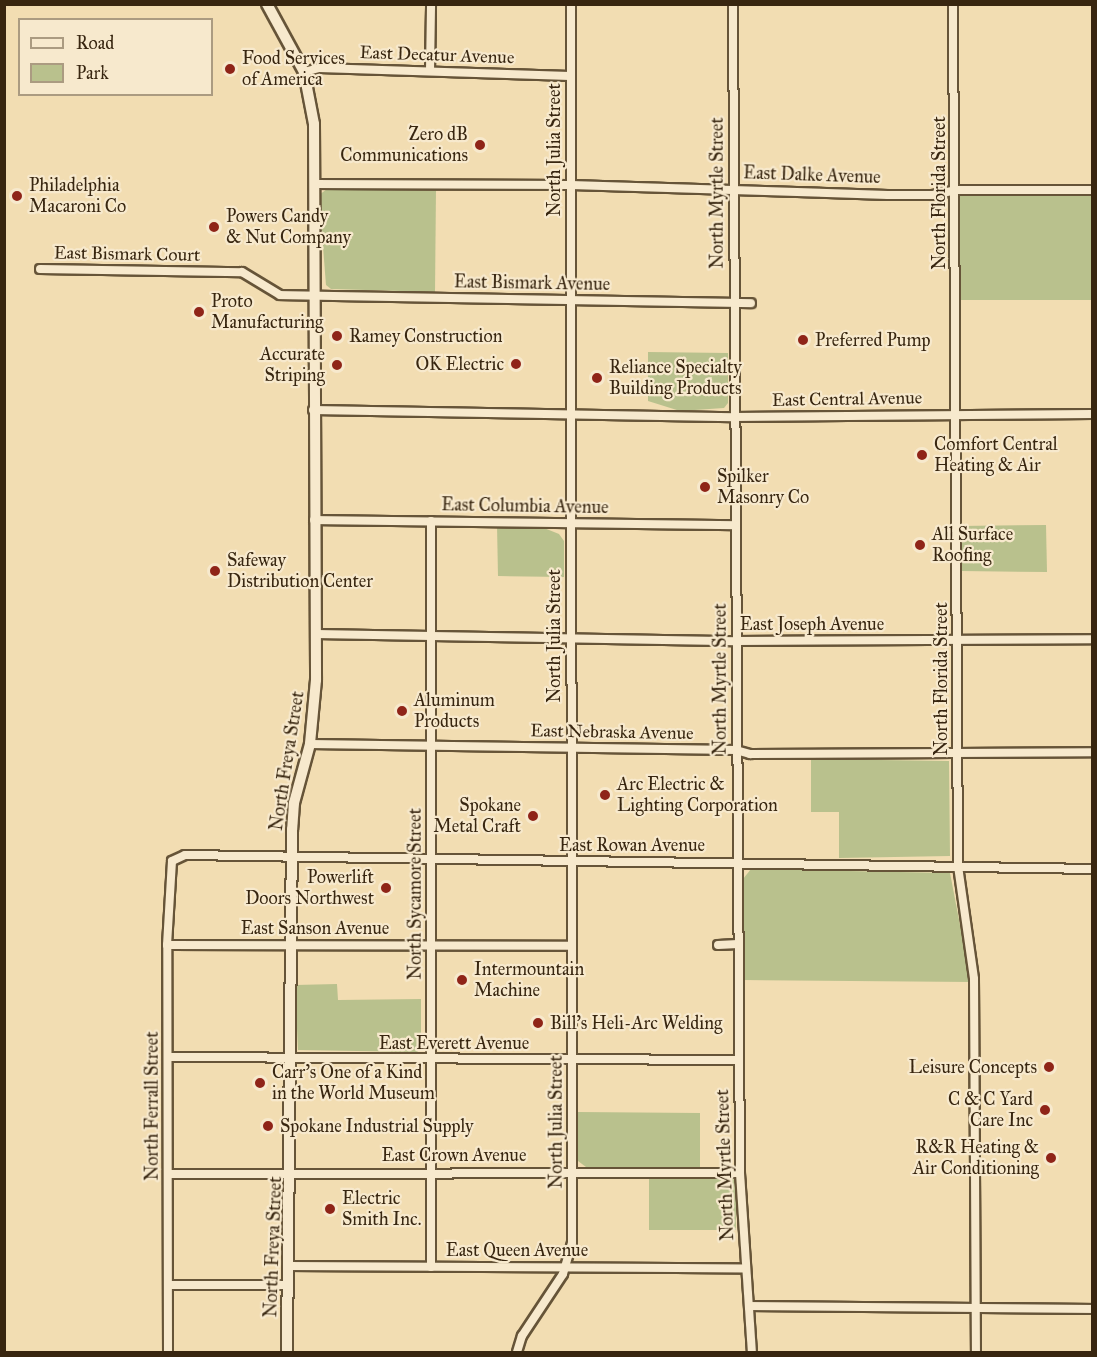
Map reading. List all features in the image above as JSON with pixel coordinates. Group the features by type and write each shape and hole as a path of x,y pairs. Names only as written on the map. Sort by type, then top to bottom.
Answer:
{"street":[{"name":"North Freya Street","path":"267,4 304,72 314,107 315,634 310,744 294,803 291,856 292,1171 287,1286 287,1353"},
{"path":"430,71 431,4"},
{"name":"North Julia Street","path":"566,1267 572,1243 574,1172 572,946 574,862 570,635 571,4"},
{"name":"North Myrtle Street","path":"733,4 738,1060 740,1173 746,1268 751,1306 752,1353"},
{"name":"North Florida Street","path":"954,4 958,866 974,979 976,1353"},
{"name":"East Decatur Avenue","path":"304,72 319,68 570,76"},
{"name":"East Dalke Avenue","path":"314,184 571,185 888,195 933,195 956,190 1092,190"},
{"name":"East Bismark Court","path":"40,270 242,272 280,295 313,295"},
{"name":"East Bismark Avenue","path":"313,295 751,303"},
{"name":"East Central Avenue","path":"313,410 734,417 955,413 1092,414"},
{"name":"East Columbia Avenue","path":"314,520 735,525"},
{"name":"North Sycamore Street","path":"431,521 431,1267"},
{"name":"East Joseph Avenue","path":"315,634 570,635 736,641 1092,639"},
{"name":"East Nebraska Avenue","path":"310,744 736,750 750,754 1092,752"},
{"name":"East Rowan Avenue","path":"172,861 184,855 1092,869"},
{"name":"North Ferrall Street","path":"168,1353 170,1058 167,945 172,861"},
{"path":"718,945 738,944"},
{"name":"East Sanson Avenue","path":"167,945 572,946"},
{"name":"East Everett Avenue","path":"170,1058 738,1060"},
{"name":"East Crown Avenue","path":"169,1174 292,1171 740,1173"},
{"name":"East Queen Avenue","path":"288,1266 746,1268"},
{"path":"517,1353 522,1336 566,1267"},
{"path":"169,1285 287,1286"},
{"path":"751,1306 1092,1309"}],"green space":[{"path":"327,189 436,189 435,292 331,289 326,285 319,195"},
{"path":"960,194 1092,194 1092,300 958,300"},
{"path":"648,352 728,353 728,403 724,408 680,411 648,401"},
{"path":"497,525 544,528 559,534 564,541 564,577 498,576"},
{"path":"1046,525 1047,572 961,571 960,526"},
{"path":"811,759 949,761 950,856 839,858 839,812 811,812"},
{"path":"751,869 950,873 971,982 743,980 743,879"},
{"path":"337,984 338,1000 421,999 421,1049 417,1052 298,1050 295,985"},
{"path":"578,1112 700,1113 700,1168 586,1167 578,1161"},
{"path":"649,1177 731,1177 736,1181 736,1230 649,1230"}],"place":[{"name":"Food Services of America","path":"230,69"},
{"name":"Zero dB Communications","path":"480,145"},
{"name":"Philadelphia Macaroni Co","path":"17,196"},
{"name":"Powers Candy & Nut Company","path":"214,227"},
{"name":"Proto Manufacturing","path":"199,312"},
{"name":"Ramey Construction","path":"337,336"},
{"name":"Preferred Pump","path":"803,340"},
{"name":"OK Electric","path":"516,364"},
{"name":"Accurate Striping","path":"337,365"},
{"name":"Reliance Specialty Building Products","path":"597,378"},
{"name":"Comfort Central Heating & Air","path":"922,455"},
{"name":"Spilker Masonry Co","path":"705,487"},
{"name":"All Surface Roofing","path":"920,545"},
{"name":"Safeway Distribution Center","path":"215,571"},
{"name":"Aluminum Products","path":"402,711"},
{"name":"Arc Electric & Lighting Corporation","path":"605,795"},
{"name":"Spokane Metal Craft","path":"533,816"},
{"name":"Powerlift Doors Northwest","path":"386,888"},
{"name":"Intermountain Machine","path":"462,980"},
{"name":"Bill's Heli-Arc Welding","path":"538,1023"},
{"name":"Leisure Concepts","path":"1049,1067"},
{"name":"Carr's One of a Kind in the World Museum","path":"260,1083"},
{"name":"C & C Yard Care Inc","path":"1045,1110"},
{"name":"Spokane Industrial Supply","path":"268,1126"},
{"name":"R&R Heating & Air Conditioning","path":"1051,1158"},
{"name":"Electric Smith Inc.","path":"330,1209"}]}
